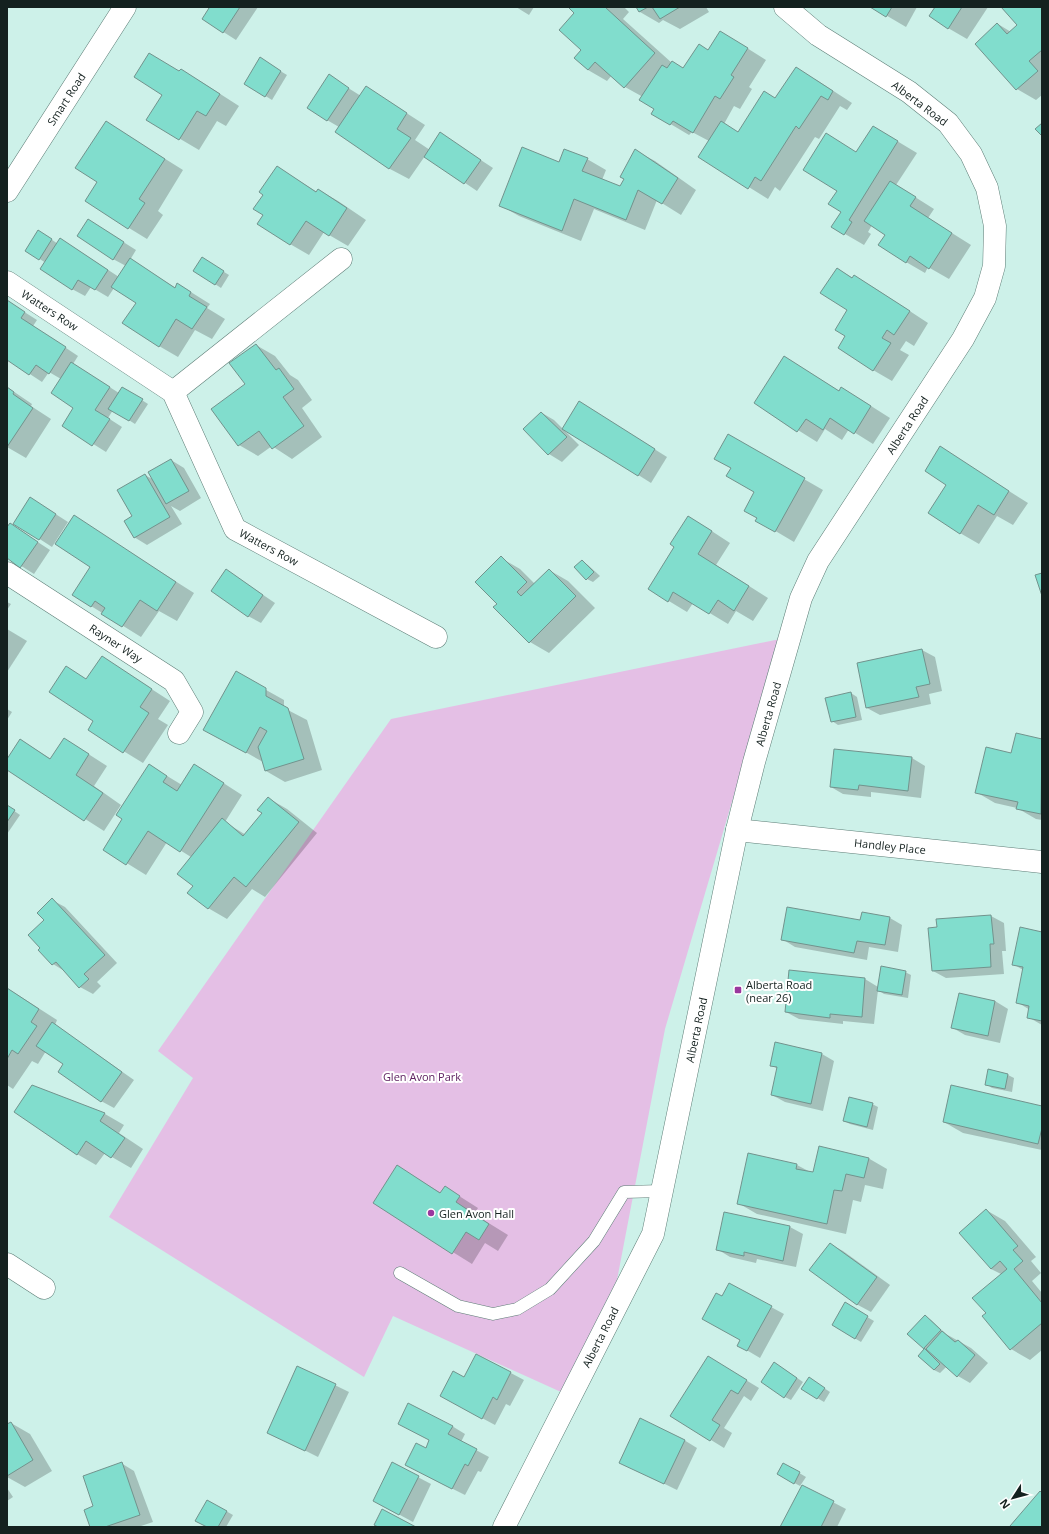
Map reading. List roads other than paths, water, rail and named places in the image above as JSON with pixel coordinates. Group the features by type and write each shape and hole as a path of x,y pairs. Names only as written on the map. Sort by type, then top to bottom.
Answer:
{"street":[{"name":"Smart Road","path":"7,191 125,7"},
{"name":"Alberta Road","path":"504,1527 652,1234 738,830 754,762 801,598 818,562 963,339 985,298 994,266 995,226 987,188 970,154 948,123 909,92 818,35 785,7"},
{"path":"173,392 341,259"},
{"name":"Watters Row","path":"7,282 173,392 235,528 436,637"},
{"name":"Rayner Way","path":"7,573 174,681 192,712 178,733"},
{"name":"Handley Place","path":"738,830 1042,862"},
{"path":"10,1273 44,1288"}],"lane":[{"path":"400,1273 458,1306 493,1314 517,1309 550,1289 594,1241 624,1192 662,1191"}],"place":[{"name":"Alberta Road (near 26)","path":"738,990"},
{"name":"Glen Avon Hall","path":"431,1213"}],"park label":[{"name":"Glen Avon Park","path":"422,1076"}]}
